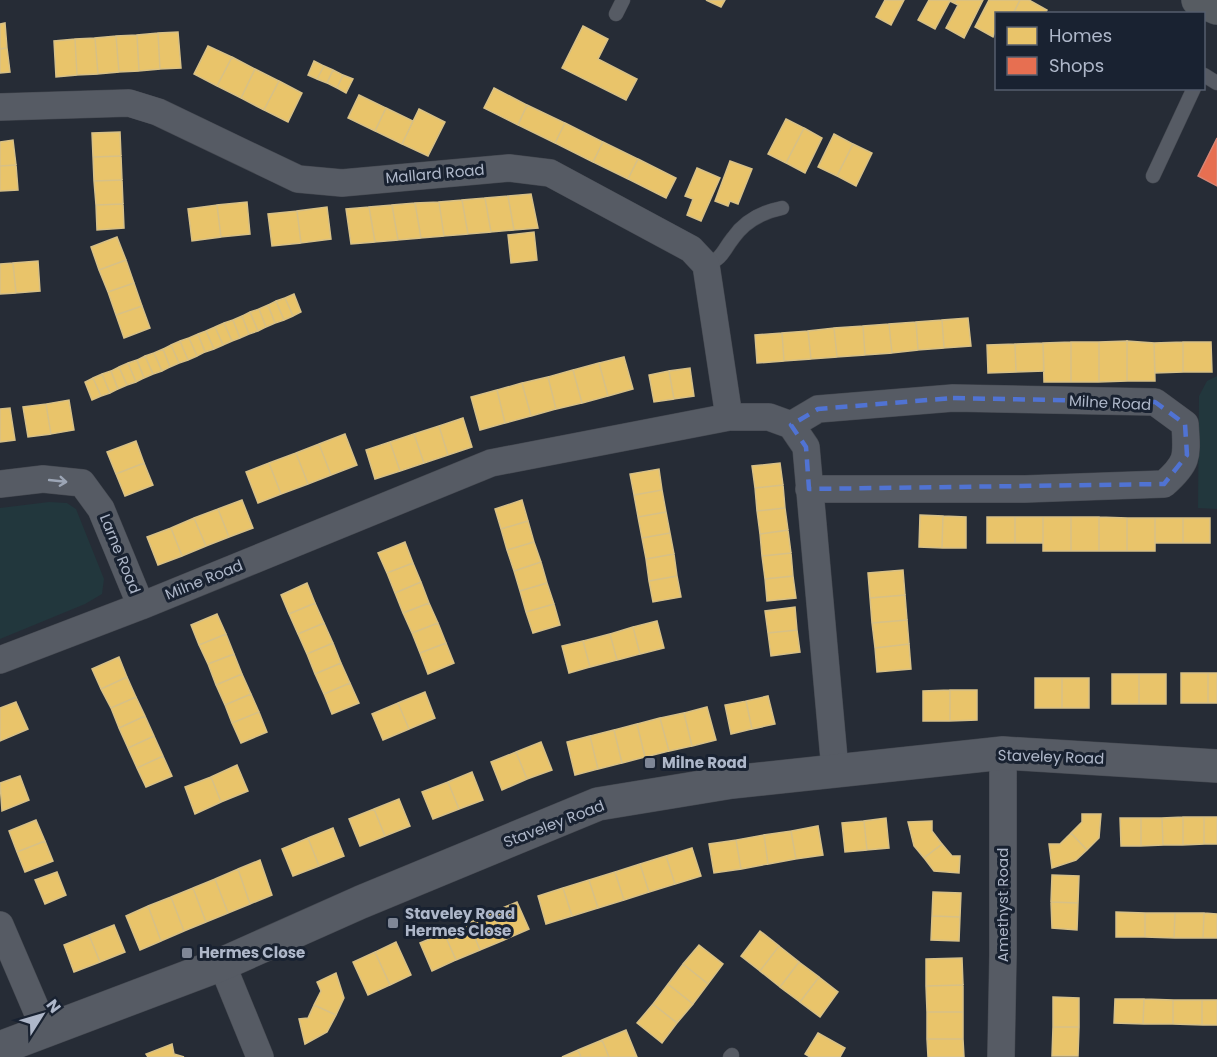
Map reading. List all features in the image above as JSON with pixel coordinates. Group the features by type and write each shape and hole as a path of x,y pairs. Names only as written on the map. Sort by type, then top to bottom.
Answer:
{"highway":[{"path":"1198,0 1217,8"}],"street":[{"name":"Mallard Road","path":"0,107 129,103 158,112 298,179 342,183 509,168 550,173 691,249 706,265"},
{"path":"706,265 729,417"},
{"name":"Milne Road","path":"0,660 141,606 491,463 729,417 769,417 791,425 818,409 953,399 1155,402 1185,424 1186,455 1179,471 1164,484 1025,489 809,489"},
{"path":"791,425 806,447 835,770"},
{"name":"Larne Road","path":"0,484 43,479 82,483 101,509 141,606"},
{"name":"Staveley Road","path":"0,1048 222,964 361,902 598,804 732,782 1003,753 1217,766"},
{"name":"Amethyst Road","path":"1001,1057 1003,753"},
{"path":"0,925 45,1030"},
{"path":"222,964 260,1057"}],"lane":[{"path":"616,14 623,0"},
{"path":"1153,176 1193,90"},
{"path":"706,265 719,259 741,228 754,217 782,208"}],"highlighted area":[{"path":"953,398 1155,402 1185,424 1187,455 1164,484 809,489 806,447 791,425 818,409"}],"green space":[{"path":"1217,376 1217,509 1198,508 1199,396 1207,381"},
{"path":"49,502 67,503 76,509 104,579 102,594 85,604 0,639 0,508"}],"building: Homes":[{"path":"706,0 725,0 721,7"},
{"path":"885,0 904,0 891,25 876,17"},
{"path":"929,0 956,0 954,3 950,1 935,29 918,20"},
{"path":"956,0 983,0 964,38 946,28 958,5 954,3"},
{"path":"989,0 1020,0 1014,12 995,12 993,37 975,27"},
{"path":"1020,0 1029,0 1047,10 1046,12 1014,12"},
{"path":"5,23 7,48 0,49 0,24"},
{"path":"583,26 608,39 598,59 637,79 626,100 562,68"},
{"path":"178,32 181,68 160,69 158,33"},
{"path":"158,33 160,69 139,71 137,35"},
{"path":"137,35 139,71 119,72 116,36"},
{"path":"116,36 119,72 98,74 95,38"},
{"path":"95,38 98,74 77,75 75,39"},
{"path":"75,39 77,75 56,77 54,41"},
{"path":"208,46 232,57 217,86 194,74"},
{"path":"7,48 10,72 0,73 0,49"},
{"path":"232,57 255,69 241,98 217,86"},
{"path":"314,61 324,66 317,79 308,75"},
{"path":"324,66 333,70 327,83 317,79"},
{"path":"255,69 279,81 264,110 241,98"},
{"path":"333,70 343,75 337,88 327,83"},
{"path":"343,75 353,79 346,93 337,88"},
{"path":"279,81 302,93 288,122 264,110"},
{"path":"494,88 527,105 518,125 484,108"},
{"path":"359,95 386,108 375,131 348,118"},
{"path":"527,105 565,123 555,143 518,125"},
{"path":"386,108 413,121 402,144 375,131"},
{"path":"419,109 445,122 428,156 402,144"},
{"path":"786,119 804,128 786,163 768,154"},
{"path":"565,123 603,142 593,162 555,143"},
{"path":"804,128 822,138 805,173 786,163"},
{"path":"120,132 121,156 93,157 92,133"},
{"path":"834,134 853,144 837,176 818,167"},
{"path":"13,140 16,165 0,166 0,142"},
{"path":"603,142 638,159 628,179 593,162"},
{"path":"853,144 872,153 856,186 837,176"},
{"path":"121,156 122,180 94,181 93,157"},
{"path":"638,159 676,178 666,198 628,179"},
{"path":"730,161 752,169 738,204 730,201 728,206 715,201"},
{"path":"16,165 18,190 0,191 0,166"},
{"path":"697,168 720,178 701,221 687,215 693,199 685,196"},
{"path":"122,180 123,204 96,205 94,181"},
{"path":"531,194 538,228 514,230 508,196"},
{"path":"508,196 514,230 491,232 485,198"},
{"path":"485,198 491,232 468,234 462,200"},
{"path":"462,200 468,234 444,236 439,202"},
{"path":"247,202 250,234 221,237 217,205"},
{"path":"439,202 444,236 421,238 415,203"},
{"path":"415,203 421,238 398,240 392,205"},
{"path":"123,204 124,228 97,230 96,205"},
{"path":"217,205 221,237 192,241 188,209"},
{"path":"392,205 398,240 375,242 369,207"},
{"path":"327,207 331,239 301,243 297,211"},
{"path":"369,207 375,242 351,244 346,209"},
{"path":"297,211 301,243 272,246 268,214"},
{"path":"534,232 537,260 511,263 508,235"},
{"path":"117,237 126,260 99,270 91,247"},
{"path":"126,260 134,283 108,292 99,270"},
{"path":"38,261 40,291 16,293 13,263"},
{"path":"13,263 16,293 0,294 0,264"},
{"path":"134,283 142,306 116,315 108,292"},
{"path":"294,294 301,312 293,316 285,298"},
{"path":"285,298 293,316 284,320 276,301"},
{"path":"276,301 284,320 275,323 268,305"},
{"path":"268,305 275,323 266,327 259,309"},
{"path":"142,306 150,328 124,338 116,315"},
{"path":"259,309 266,327 258,331 250,312"},
{"path":"250,312 258,331 249,334 242,316"},
{"path":"242,316 249,334 240,338 233,320"},
{"path":"968,318 971,346 944,348 942,320"},
{"path":"233,320 240,338 232,341 224,323"},
{"path":"942,320 944,348 918,350 916,322"},
{"path":"916,322 918,350 892,353 889,324"},
{"path":"224,323 232,341 223,345 215,327"},
{"path":"889,324 892,353 865,355 863,326"},
{"path":"863,326 865,355 837,357 834,328"},
{"path":"215,327 223,345 214,349 206,331"},
{"path":"834,328 837,357 811,359 808,331"},
{"path":"206,331 214,349 205,352 198,334"},
{"path":"808,331 811,359 784,361 782,333"},
{"path":"782,333 784,361 757,363 755,335"},
{"path":"198,334 205,352 197,356 189,338"},
{"path":"189,338 197,356 188,360 180,341"},
{"path":"180,341 188,360 179,363 171,345"},
{"path":"1127,341 1127,381 1099,382 1099,342"},
{"path":"1127,341 1154,343 1155,381 1127,381"},
{"path":"1071,342 1099,342 1099,382 1071,382"},
{"path":"1071,342 1071,382 1044,382 1043,343"},
{"path":"1183,342 1183,372 1155,373 1154,343"},
{"path":"1183,342 1211,342 1212,372 1183,372"},
{"path":"1043,343 1044,371 1016,372 1015,344"},
{"path":"1015,344 1016,372 988,373 987,345"},
{"path":"171,345 179,363 170,367 163,349"},
{"path":"163,349 170,367 162,371 154,353"},
{"path":"154,353 162,371 153,374 145,356"},
{"path":"145,356 153,374 144,378 137,360"},
{"path":"624,357 633,389 608,396 599,363"},
{"path":"137,360 144,378 136,382 128,363"},
{"path":"128,363 136,382 127,385 119,367"},
{"path":"599,363 608,396 582,403 573,370"},
{"path":"119,367 127,385 118,389 111,371"},
{"path":"690,368 694,396 674,399 669,371"},
{"path":"573,370 582,403 556,409 548,377"},
{"path":"111,371 118,389 110,393 102,374"},
{"path":"669,371 674,399 654,402 649,375"},
{"path":"102,374 110,393 101,396 93,378"},
{"path":"548,377 556,409 531,416 522,383"},
{"path":"93,378 101,396 92,400 85,382"},
{"path":"522,383 531,416 505,423 497,390"},
{"path":"497,390 505,423 480,430 471,397"},
{"path":"69,400 74,430 51,434 46,404"},
{"path":"46,404 51,434 28,437 23,407"},
{"path":"10,408 15,440 0,442 0,409"},
{"path":"463,418 472,447 448,455 439,426"},
{"path":"439,426 448,455 424,463 414,434"},
{"path":"345,434 357,465 331,475 319,444"},
{"path":"414,434 424,463 400,471 390,442"},
{"path":"136,441 144,463 116,474 107,452"},
{"path":"390,442 400,471 375,479 366,450"},
{"path":"319,444 331,475 308,484 296,453"},
{"path":"296,453 308,484 281,494 269,463"},
{"path":"144,463 153,485 125,496 116,474"},
{"path":"269,463 281,494 258,503 246,472"},
{"path":"780,463 783,485 755,488 752,466"},
{"path":"659,469 662,490 634,495 630,474"},
{"path":"783,485 785,508 757,511 755,488"},
{"path":"662,490 666,512 638,517 634,495"},
{"path":"242,500 253,528 229,537 218,509"},
{"path":"522,500 528,521 501,529 495,509"},
{"path":"785,508 788,530 760,534 757,511"},
{"path":"218,509 229,537 206,546 194,518"},
{"path":"666,512 670,533 642,538 638,517"},
{"path":"920,515 943,516 942,548 919,547"},
{"path":"943,516 966,517 966,548 942,548"},
{"path":"987,517 1015,517 1015,543 987,543"},
{"path":"1015,517 1043,517 1043,543 1015,543"},
{"path":"1043,517 1071,517 1071,551 1043,551"},
{"path":"1071,517 1099,517 1099,551 1071,551"},
{"path":"1099,517 1127,518 1127,551 1099,551"},
{"path":"194,518 206,546 182,556 171,528"},
{"path":"1127,518 1155,518 1155,551 1127,551"},
{"path":"1155,518 1183,518 1183,543 1155,543"},
{"path":"1183,518 1210,518 1210,543 1183,543"},
{"path":"528,521 534,542 507,550 501,529"},
{"path":"171,528 182,556 158,565 147,537"},
{"path":"788,530 791,553 762,556 760,534"},
{"path":"670,533 674,554 646,559 642,538"},
{"path":"405,542 413,563 387,573 378,553"},
{"path":"534,542 541,562 514,571 507,550"},
{"path":"791,553 793,576 765,579 762,556"},
{"path":"674,554 677,576 649,581 646,559"},
{"path":"541,562 547,583 520,591 514,571"},
{"path":"413,563 421,582 395,593 387,573"},
{"path":"903,570 905,595 870,598 868,573"},
{"path":"677,576 681,597 653,602 649,581"},
{"path":"793,576 796,598 767,601 765,579"},
{"path":"421,582 429,603 403,613 395,593"},
{"path":"307,583 315,603 289,614 281,595"},
{"path":"547,583 554,604 526,612 520,591"},
{"path":"905,595 907,620 872,623 870,598"},
{"path":"315,603 324,623 298,634 289,614"},
{"path":"429,603 438,623 412,633 403,613"},
{"path":"554,604 560,625 533,633 526,612"},
{"path":"795,607 797,630 768,633 765,611"},
{"path":"217,614 226,634 199,645 191,625"},
{"path":"907,620 909,644 875,648 872,623"},
{"path":"657,621 664,648 640,654 633,627"},
{"path":"324,623 333,643 307,654 298,634"},
{"path":"438,623 446,643 420,653 412,633"},
{"path":"633,627 640,654 617,660 610,634"},
{"path":"797,630 800,652 771,656 768,633"},
{"path":"226,634 234,654 208,664 199,645"},
{"path":"610,634 617,660 590,667 583,641"},
{"path":"583,641 590,667 569,673 562,646"},
{"path":"333,643 341,663 315,674 307,654"},
{"path":"446,643 454,663 428,674 420,653"},
{"path":"909,644 911,669 877,672 875,648"},
{"path":"234,654 242,674 216,685 208,664"},
{"path":"119,657 127,677 101,689 92,669"},
{"path":"341,663 350,683 324,694 315,674"},
{"path":"1181,673 1208,673 1208,703 1181,703"},
{"path":"1208,673 1217,673 1217,703 1208,703"},
{"path":"242,674 251,694 225,705 216,685"},
{"path":"1112,674 1139,674 1139,704 1112,704"},
{"path":"1139,674 1166,674 1166,704 1139,704"},
{"path":"127,677 136,697 111,708 101,689"},
{"path":"1035,678 1062,678 1062,708 1035,708"},
{"path":"1062,678 1089,678 1089,708 1062,708"},
{"path":"350,683 359,703 332,714 324,694"},
{"path":"950,690 950,721 923,721 923,691"},
{"path":"950,690 977,690 977,720 950,721"},
{"path":"425,692 435,718 409,729 398,703"},
{"path":"251,694 259,712 232,723 225,705"},
{"path":"768,696 775,724 752,729 746,701"},
{"path":"136,697 145,716 119,728 111,708"},
{"path":"746,701 752,729 731,734 725,705"},
{"path":"16,702 28,729 0,741 0,708"},
{"path":"398,703 409,729 383,740 372,714"},
{"path":"707,707 716,740 692,746 684,713"},
{"path":"259,712 267,732 241,743 232,723"},
{"path":"684,713 692,746 669,751 660,718"},
{"path":"145,716 154,736 128,748 119,728"},
{"path":"660,718 669,751 645,757 637,724"},
{"path":"637,724 645,757 622,763 614,730"},
{"path":"614,730 622,763 598,769 590,736"},
{"path":"154,736 163,756 137,768 128,748"},
{"path":"590,736 598,769 575,775 567,742"},
{"path":"541,742 552,770 527,779 516,752"},
{"path":"516,752 527,779 502,790 491,762"},
{"path":"163,756 172,776 146,787 137,768"},
{"path":"237,765 248,791 221,802 211,777"},
{"path":"472,772 483,800 459,809 448,782"},
{"path":"20,776 29,800 2,811 0,783"},
{"path":"211,777 221,802 195,814 185,787"},
{"path":"448,782 459,809 433,819 422,792"},
{"path":"399,799 410,826 385,836 374,809"},
{"path":"374,809 385,836 360,846 349,819"},
{"path":"1082,814 1101,814 1099,838 1087,850 1071,833 1082,822"},
{"path":"1183,817 1204,817 1204,844 1183,845"},
{"path":"1183,817 1183,845 1163,845 1162,818"},
{"path":"1204,817 1217,817 1217,844 1204,844"},
{"path":"886,818 889,848 867,850 864,821"},
{"path":"1120,818 1141,818 1141,846 1121,846"},
{"path":"1141,818 1162,818 1163,845 1141,846"},
{"path":"36,820 45,841 17,852 9,831"},
{"path":"864,821 867,850 845,852 842,823"},
{"path":"932,821 932,831 942,844 924,858 914,846 908,822"},
{"path":"818,826 823,855 796,859 791,831"},
{"path":"333,828 344,856 319,866 308,838"},
{"path":"791,831 796,859 768,864 764,835"},
{"path":"1071,833 1087,850 1076,860 1052,868 1049,844 1060,844"},
{"path":"764,835 768,864 741,869 736,840"},
{"path":"308,838 319,866 293,876 282,849"},
{"path":"736,840 741,869 714,873 709,844"},
{"path":"45,841 53,861 25,872 17,852"},
{"path":"942,844 952,856 960,856 959,873 934,871 924,858"},
{"path":"692,848 701,876 675,884 666,856"},
{"path":"666,856 675,884 649,892 640,864"},
{"path":"260,860 272,895 250,904 238,869"},
{"path":"640,864 649,892 624,900 615,872"},
{"path":"238,869 250,904 228,913 215,879"},
{"path":"57,872 66,895 45,904 35,880"},
{"path":"615,872 624,900 598,908 589,880"},
{"path":"1052,875 1079,876 1078,903 1051,902"},
{"path":"215,879 228,913 206,922 193,888"},
{"path":"589,880 598,908 572,916 563,888"},
{"path":"193,888 206,922 184,931 171,897"},
{"path":"563,888 572,916 546,924 538,896"},
{"path":"933,892 961,893 960,917 932,916"},
{"path":"171,897 184,931 161,941 148,906"},
{"path":"517,902 529,929 504,940 493,912"},
{"path":"1051,902 1078,903 1077,930 1052,928"},
{"path":"148,906 161,941 140,950 126,916"},
{"path":"493,912 504,940 480,950 469,923"},
{"path":"1116,912 1145,913 1145,937 1116,937"},
{"path":"1145,913 1175,913 1174,938 1145,937"},
{"path":"1175,913 1204,913 1203,938 1174,938"},
{"path":"1204,913 1217,914 1217,938 1203,938"},
{"path":"932,916 960,917 959,941 931,940"},
{"path":"469,923 480,950 456,960 444,933"},
{"path":"114,925 125,952 100,962 89,935"},
{"path":"760,931 779,946 760,971 741,956"},
{"path":"444,933 456,960 432,971 420,943"},
{"path":"89,935 100,962 74,972 64,945"},
{"path":"396,942 411,975 390,985 375,952"},
{"path":"699,945 723,964 708,984 683,964"},
{"path":"779,946 799,962 780,987 760,971"},
{"path":"375,952 390,985 368,995 353,962"},
{"path":"962,958 963,985 926,986 926,959"},
{"path":"799,962 819,977 800,1002 780,987"},
{"path":"683,964 708,984 693,1004 668,984"},
{"path":"336,973 344,998 336,1015 314,1005 321,991 317,982"},
{"path":"819,977 838,992 820,1017 800,1002"},
{"path":"668,984 693,1004 677,1023 653,1004"},
{"path":"963,985 963,1012 927,1012 926,986"},
{"path":"1053,997 1079,998 1079,1027 1053,1027"},
{"path":"1115,999 1144,999 1143,1024 1114,1023"},
{"path":"1144,999 1173,1000 1173,1024 1143,1024"},
{"path":"1173,1000 1202,1000 1202,1025 1173,1024"},
{"path":"1202,1000 1217,1000 1217,1025 1202,1025"},
{"path":"653,1004 677,1023 662,1043 637,1023"},
{"path":"314,1005 336,1015 327,1032 305,1044 299,1019 308,1018"},
{"path":"927,1012 963,1012 963,1039 927,1039"},
{"path":"1053,1027 1079,1027 1078,1056 1052,1056"},
{"path":"626,1030 637,1057 609,1057 602,1040"},
{"path":"818,1033 845,1048 840,1057 810,1057 805,1054"},
{"path":"927,1039 963,1039 964,1057 928,1057"},
{"path":"602,1040 609,1057 581,1057 578,1050"},
{"path":"172,1044 174,1054 184,1057 148,1057 146,1054"},
{"path":"578,1050 581,1057 562,1057"}],"building: Shops":[{"path":"1217,138 1217,186 1198,176"}],"place":[{"name":"Milne Road","path":"650,763"},
{"name":"Staveley Road Hermes Close","path":"393,923"},
{"name":"Hermes Close","path":"187,953"}]}
